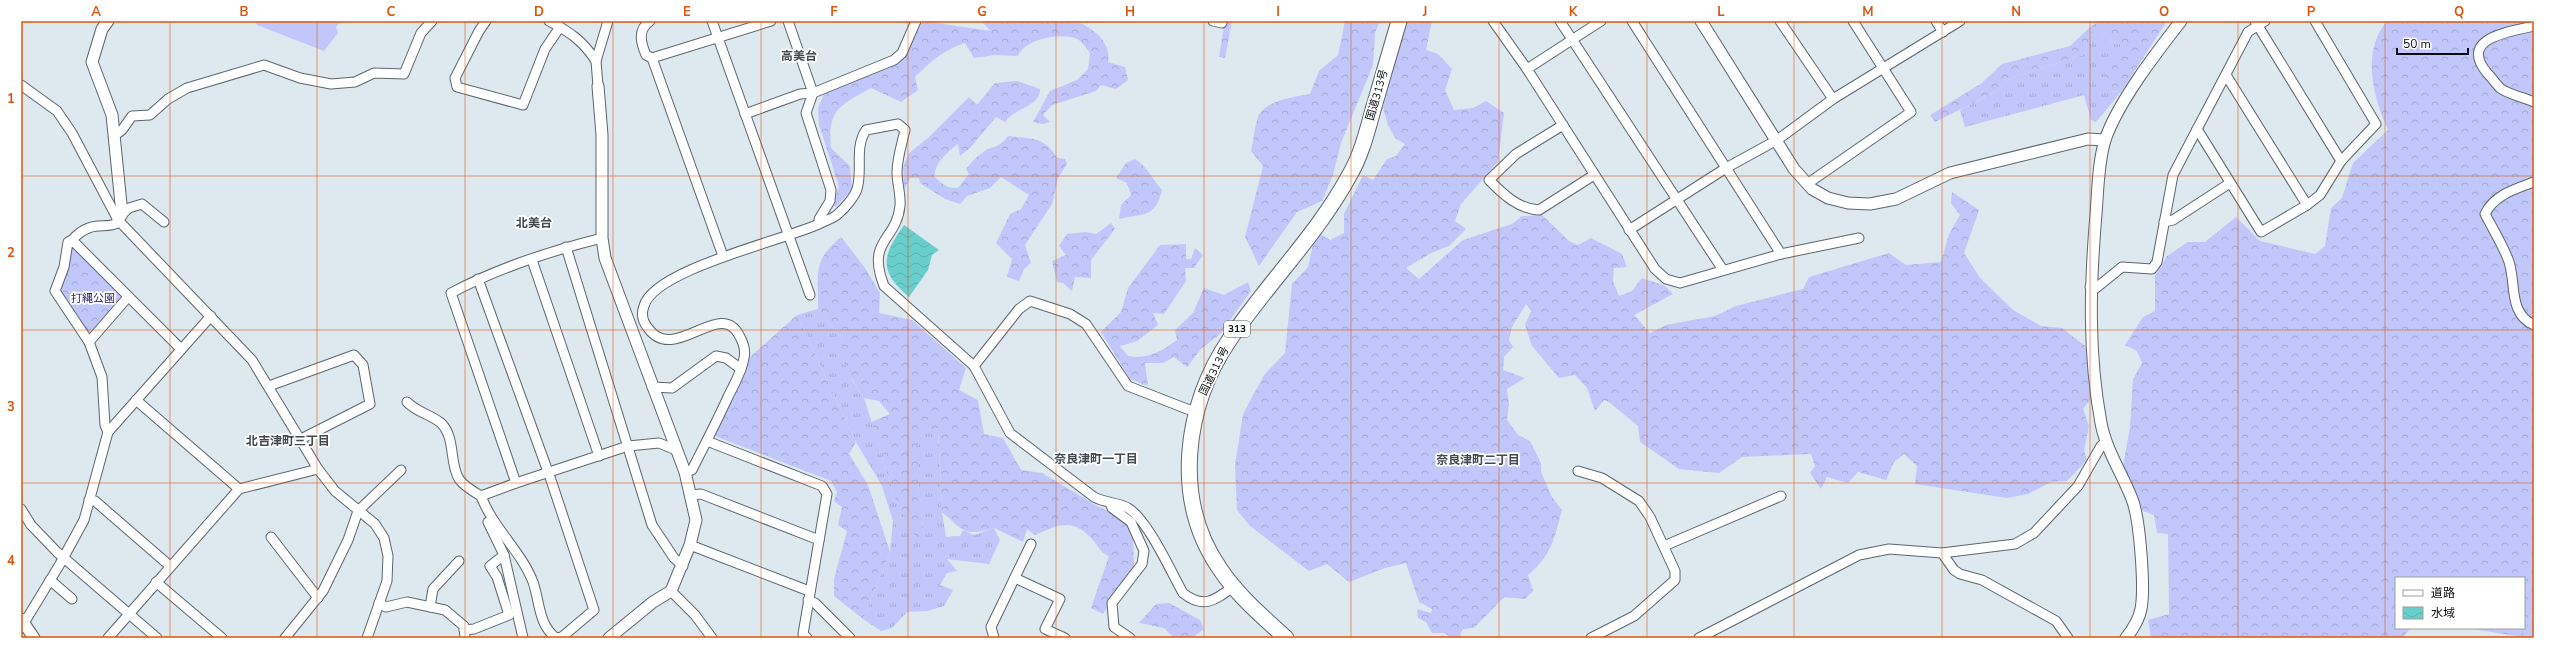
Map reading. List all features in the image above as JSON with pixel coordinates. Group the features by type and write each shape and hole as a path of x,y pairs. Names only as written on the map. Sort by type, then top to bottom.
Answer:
{"highway":[{"name":"国道313号","path":"1286,638 1233,587 1207,548 1192,508 1188,463 1196,411 1204,386 1229,340 1327,211 1350,175 1364,141 1399,21"}],"street":[{"path":"108,21 102,29 92,62 112,115 120,219"},
{"path":"114,136 122,130 132,116 150,115 168,99 187,88 264,65 300,78 331,84 355,82 374,73 399,76 404,74 421,33 432,21"},
{"path":"486,21 479,30 455,78 456,87 523,105 544,49 560,27"},
{"path":"549,21 578,38 596,61"},
{"path":"608,21 596,61 602,135 602,238 605,258 685,472 696,520 683,566 671,591 653,602 609,638"},
{"path":"650,21 643,29 640,39 646,55 652,58 718,39 771,21"},
{"path":"712,21 810,295"},
{"path":"788,21 813,93 806,113 831,190 830,202 819,219 820,223"},
{"path":"745,114 800,94 813,93 894,60 902,53 916,21"},
{"path":"1213,21 1222,23 1222,21"},
{"path":"1492,21 1527,69 1655,269 1666,279 1680,283 1780,254 1860,238"},
{"path":"1560,21 1723,270"},
{"path":"1527,69 1601,21"},
{"path":"1632,21 1780,254"},
{"path":"1701,21 1794,168 1807,184 1828,198 1848,203 1870,204 1896,199 1950,173 1992,161 2088,139 2105,140"},
{"path":"1780,21 1833,99"},
{"path":"1807,184 1911,112 1853,21"},
{"path":"1936,21 1943,32"},
{"path":"1629,230 1726,168 1777,140 1833,99 1960,21"},
{"path":"2126,638 2133,630 2141,608 2142,586 2137,523 2132,499 2106,442 2096,394 2089,311 2097,202 2105,140 2128,97 2181,21"},
{"path":"2197,130 2261,232 2307,205 2320,195 2341,162 2376,124 2315,21"},
{"path":"2090,287 2096,288 2122,268 2152,269 2157,262 2173,175 2248,32 2259,22 2341,162"},
{"path":"2534,26 2488,38 2480,48 2478,54 2483,68 2501,88 2534,102"},
{"path":"652,58 723,256"},
{"path":"2226,74 2307,205"},
{"path":"21,85 56,111 68,126 120,219 252,360 318,469 335,491 375,524 384,538 388,556 387,581 366,638"},
{"path":"685,472 692,470 741,369 745,353 743,342 737,332 729,326 719,323 675,340 662,340 653,334 643,319 644,304 659,287 723,256 789,236 838,215 857,190 861,138 866,130 898,124 905,130 897,171 900,204 897,221 886,235 877,256 879,273 884,286 974,366 1010,433 1094,497 1110,503 1119,503 1137,515 1183,593 1194,601 1203,603 1220,597 1233,587"},
{"path":"1563,125 1516,154 1489,180 1504,196 1525,207 1539,210 1594,175"},
{"path":"2534,182 2498,199 2489,206 2485,214 2508,259 2513,279 2514,301 2521,315 2534,325"},
{"path":"2164,222 2173,220 2230,183"},
{"path":"108,432 105,425 102,377 89,342 55,291 64,267 68,242 94,225 116,225 129,208 142,204 164,222"},
{"path":"516,483 451,293 478,279 566,247 602,238"},
{"path":"72,240 181,349"},
{"path":"566,247 652,525 674,558 683,566"},
{"path":"532,260 599,456"},
{"path":"407,402 416,411 441,424 448,435 459,479 481,496 492,519 521,560 533,583 541,618 556,638 562,637 594,610 478,279"},
{"path":"89,342 128,297"},
{"path":"974,366 1018,308 1030,301 1070,314 1086,324 1101,342 1128,386 1187,410 1196,411"},
{"path":"34,638 22,624 64,557 84,520 108,432 211,316"},
{"path":"269,386 354,355 363,365 370,404 301,439"},
{"path":"652,387 672,388 716,356 726,358 741,369"},
{"path":"136,400 239,489"},
{"path":"707,440 822,486 827,494 803,634 808,638"},
{"path":"1699,638 1859,555 1889,549 1942,553 2015,544 2034,533 2078,486 2101,446 2106,442"},
{"path":"481,496 628,446 659,443 676,450"},
{"path":"108,638 239,489 318,469"},
{"path":"285,638 318,598 348,540 358,511 401,470"},
{"path":"1578,471 1602,478 1639,501 1650,517 1675,571 1675,580 1634,616 1591,638"},
{"path":"691,495 702,494 819,540"},
{"path":"1664,546 1781,496"},
{"path":"89,500 95,501 170,566"},
{"path":"1110,503 1112,508 1131,522 1144,551 1142,564 1112,603 1114,627 1130,638"},
{"path":"21,509 31,525 64,557 157,638"},
{"path":"492,519 488,522 504,555 523,638"},
{"path":"272,537 318,598"},
{"path":"994,638 991,627 1031,544"},
{"path":"690,545 809,595 850,638"},
{"path":"1942,553 1954,570 1960,574 1982,580 2056,621 2068,638"},
{"path":"379,604 386,607 407,602 445,610 464,626 464,634 509,615 498,577 490,566 504,555"},
{"path":"430,606 433,589 459,561"},
{"path":"1015,578 1060,599 1045,629 1065,638"},
{"path":"50,580 72,598"},
{"path":"156,582 222,638"},
{"path":"671,591 695,615 712,638"}],"green space":[{"path":"254,21 341,21 336,27 338,33 324,51 257,25"},
{"path":"923,21 991,31 981,21 1075,21 1088,27 1099,36 1107,48 1108,62 1125,67 1128,80 1116,89 1101,85 1096,91 1052,105 1043,115 1050,122 1043,124 1033,122 1050,91 1077,80 1088,69 1090,53 1079,40 1062,36 1044,38 1028,45 1018,56 995,55 974,58 965,43 957,46 938,57 915,77 918,90 901,102 871,88 851,99 838,110 831,125 831,148 850,166 852,189 836,207 833,204 839,186 819,125 818,108 824,94 902,61"},
{"path":"1225,21 1232,21 1225,58 1219,57"},
{"path":"1345,21 1380,21 1375,33 1373,65 1341,143 1333,175 1322,201 1297,212 1259,266 1245,237 1263,166 1251,151 1258,117 1262,111 1274,103 1289,98 1310,94 1319,71 1338,55"},
{"path":"1407,21 1432,21 1426,50 1438,54 1452,69 1445,90 1454,110 1473,108 1486,101 1504,113 1498,162 1461,204 1455,221 1466,229 1449,246 1431,253 1406,268 1419,279 1463,240 1512,224 1522,216 1542,215 1569,241 1578,245 1591,238 1622,254 1627,267 1614,268 1613,281 1619,296 1632,291 1642,278 1665,286 1673,294 1634,315 1650,333 1666,325 1715,316 1736,306 1803,289 1809,277 1889,253 1906,265 1941,262 1949,234 1960,215 1951,203 1952,192 1979,210 1964,253 1980,278 2013,310 2041,326 2062,328 2088,348 2091,399 2083,409 2089,426 2084,450 2087,460 2067,481 2051,482 2028,494 2007,498 1915,484 1917,466 1904,454 1894,462 1886,480 1858,472 1848,483 1827,477 1821,489 1810,473 1815,466 1811,454 1742,457 1719,473 1679,469 1640,442 1638,426 1609,402 1604,400 1595,411 1587,388 1575,375 1559,378 1532,346 1525,325 1531,311 1526,304 1512,327 1509,340 1513,347 1504,357 1503,370 1525,378 1507,389 1509,404 1507,420 1518,435 1530,441 1541,463 1541,472 1552,497 1562,510 1551,546 1536,568 1528,575 1533,591 1525,599 1504,597 1474,628 1463,629 1460,634 1462,638 1451,638 1445,633 1432,633 1426,622 1418,618 1417,609 1431,613 1432,609 1419,602 1406,563 1385,568 1349,582 1327,564 1309,571 1250,526 1237,510 1235,465 1243,414 1264,375 1285,353 1292,284 1308,267 1313,245 1320,234 1330,240 1344,233 1344,214 1363,175 1373,180 1387,159 1396,156 1405,144 1395,138 1388,125 1383,108"},
{"path":"2098,21 2101,21 2101,37 2124,46 2108,91 2121,92 2096,122 2091,120 2084,95 1965,127 1960,110 1997,91 2008,79 2083,55 2093,32 2088,29"},
{"path":"2101,21 2167,21 2121,92 2108,91 2104,68 2124,46 2101,37"},
{"path":"2387,21 2534,21 2534,610 2522,637 2473,629 2525,629 2525,577 2395,577 2395,629 2410,629 2402,638 2151,638 2148,620 2169,614 2168,534 2157,533 2154,515 2143,511 2123,466 2130,427 2133,379 2142,363 2137,351 2125,345 2143,317 2155,311 2155,276 2167,256 2188,242 2205,242 2236,217 2260,241 2315,254 2325,246 2331,208 2342,198 2353,163 2388,130 2378,103 2372,75 2374,46 2379,33"},
{"path":"2088,29 2093,32 2083,55 2008,79 1997,91 1935,122 1930,115 1982,83 2002,64 2070,46"},
{"path":"1017,81 1040,89 1036,100 1014,113 1005,122 996,117 970,148 960,156 958,144 939,162 934,176 947,186 958,188 969,174 966,169 974,160 986,150 1001,144 1008,136 1030,138 1042,142 1048,146 1057,158 1065,159 1067,164 1058,178 1052,204 1025,245 1031,263 1024,269 1019,281 1007,277 1012,259 996,243 1010,214 1021,209 1029,195 1001,177 990,188 967,196 960,204 945,199 920,183 919,178 910,178 904,190 903,167 909,153 928,138 969,97 977,105 995,83"},
{"path":"1135,159 1147,169 1162,190 1156,206 1152,210 1141,215 1119,219 1121,205 1131,195 1127,183 1116,178 1126,163"},
{"path":"1111,223 1115,229 1091,260 1091,278 1075,277 1072,291 1063,283 1057,282 1052,261 1066,255 1059,246 1067,234 1086,232 1096,234"},
{"path":"841,237 865,268 880,293 879,313 912,320 966,368 959,390 978,400 984,434 1003,438 1021,470 1042,473 1099,507 1112,512 1128,526 1133,537 1134,567 1103,614 1091,608 1109,556 1099,549 1085,532 1071,525 1058,526 1035,535 1027,529 1023,542 994,528 984,531 970,532 960,528 942,512 938,428 915,435 923,532 918,542 894,495 871,422 890,414 879,401 864,398 851,377 845,362 842,347 843,339 818,309 818,277 821,262 831,246"},
{"path":"1186,244 1186,259 1191,259 1195,248 1203,255 1194,268 1185,268 1186,281 1164,314 1153,313 1158,325 1137,341 1120,346 1128,356 1148,356 1166,348 1177,340 1175,330 1193,313 1204,288 1224,295 1248,282 1251,291 1220,334 1202,348 1187,367 1174,357 1163,363 1145,363 1148,386 1130,379 1101,332 1121,312 1128,288 1160,245"},
{"name":"打縄公園","path":"71,246 74,246 124,296 92,335 87,334 59,288"},
{"path":"818,309 843,339 852,380 864,398 894,495 923,532 914,435 938,428 942,512 946,537 960,536 963,530 974,535 994,528 1000,540 989,564 947,559 957,571 947,573 940,585 953,590 944,606 927,611 907,612 892,628 881,631 863,619 890,552 893,521 882,486 856,442 797,315"},
{"path":"797,315 856,442 849,454 868,485 890,552 863,619 834,596 834,579 847,531 838,525 842,507 834,501 837,492 831,481 715,436 750,357"},
{"path":"1169,603 1200,620 1204,629 1192,638 1174,638 1164,628 1139,623 1156,604"},
{"path":"2534,610 2534,638 2522,638 2522,637"}],"water":[{"path":"904,225 939,250 932,255 928,270 909,297 892,279 888,271 887,263 891,246"}],"district":[{"name":"高美台","path":"799,56"},
{"name":"北美台","path":"534,223"},
{"name":"北吉津町三丁目","path":"288,441"},
{"name":"奈良津町一丁目","path":"1096,459"},
{"name":"奈良津町二丁目","path":"1478,460"}]}
